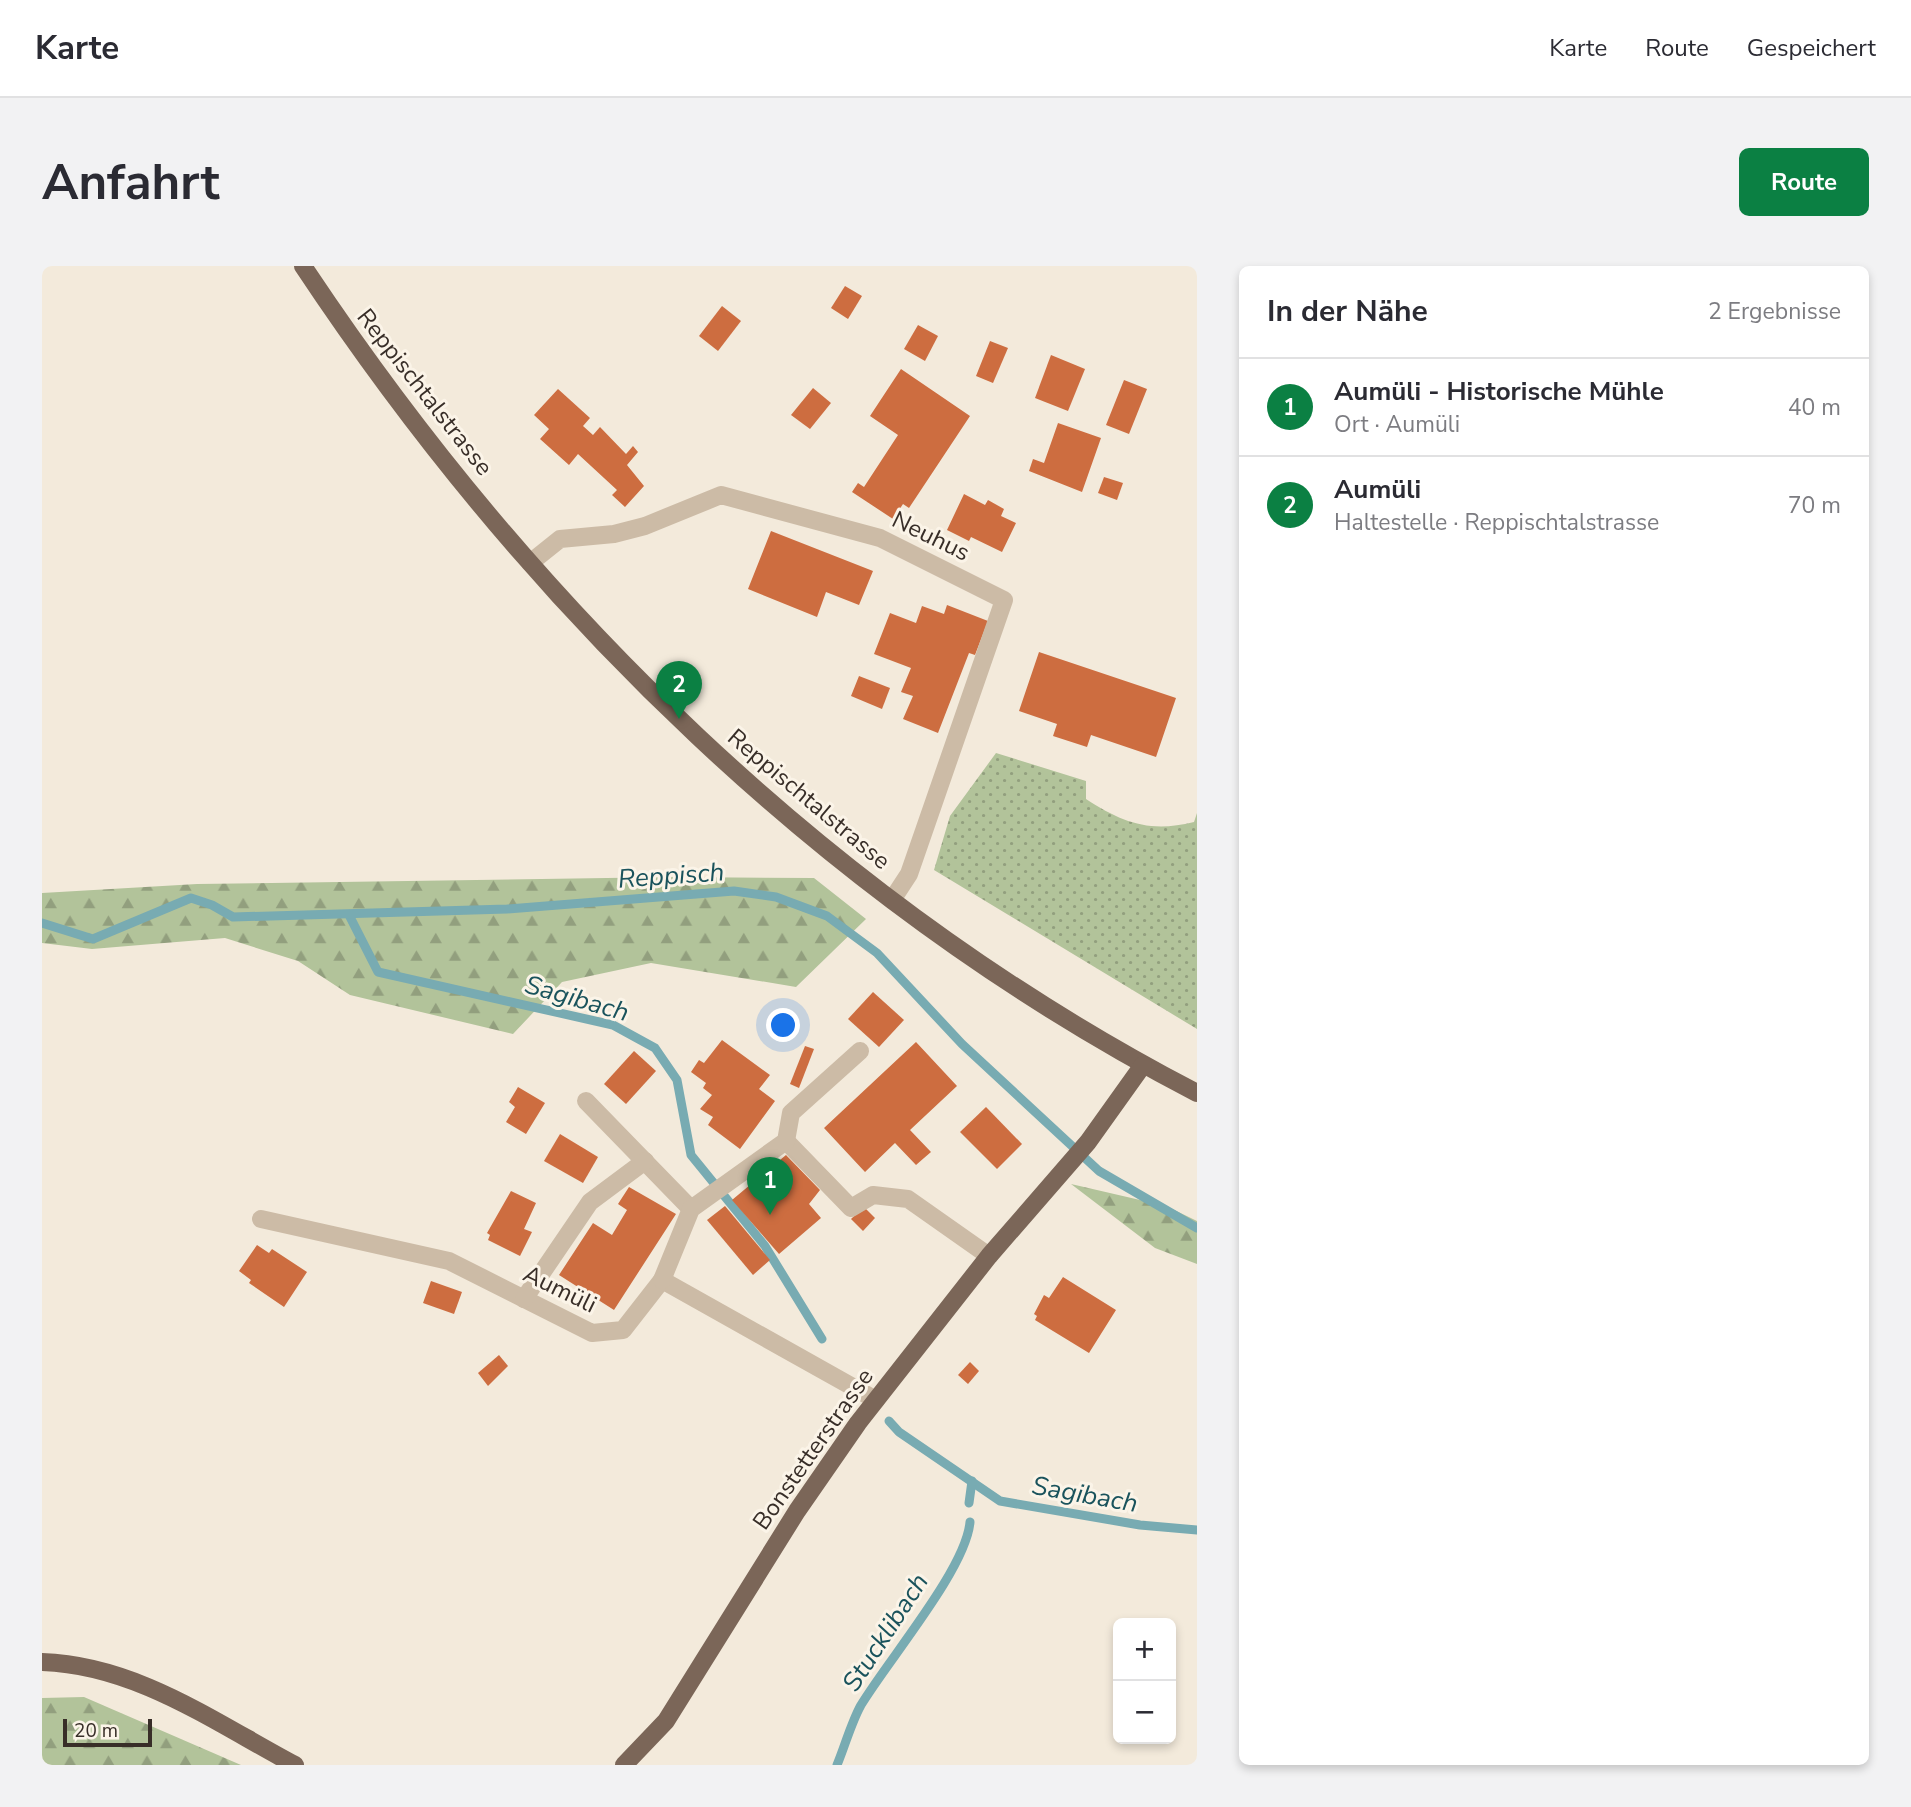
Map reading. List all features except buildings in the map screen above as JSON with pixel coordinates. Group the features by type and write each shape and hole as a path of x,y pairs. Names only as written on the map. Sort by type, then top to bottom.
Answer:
{"main road":[{"name":"Reppischtalstrasse","path":"303,266 429,441 530,563 616,657 679,719 827,852 892,900 1037,1004 1197,1093"},
{"name":"Bonstetterstrasse","path":"624,1765 666,1721 797,1511 876,1400 989,1256 1088,1142 1143,1065"},
{"path":"42,1662 89,1666 140,1683 295,1765"}],"street":[{"name":"Neuhus","path":"530,563 561,539 614,534 645,526 721,495 880,538 1004,600 909,874 892,900"},
{"path":"586,1101 691,1209 786,1141 792,1113 860,1051"},
{"path":"786,1141 851,1208 873,1195 908,1199 989,1256"},
{"path":"524,1299 590,1202 645,1161"},
{"name":"Aumüli","path":"261,1219 449,1261 592,1334 623,1330 662,1280 691,1209"},
{"path":"662,1280 876,1400"}],"green space":[{"path":"996,753 1086,781 1086,799 1137,824 1178,825 1194,822 1197,813 1197,1029 934,870 950,816"},
{"path":"673,877 814,878 866,919 796,987 651,963 562,982 513,1034 350,995 298,961 225,938 92,949 42,943 42,893 197,884"},
{"path":"1071,1184 1166,1206 1197,1221 1197,1264 1155,1248"},
{"path":"84,1697 241,1765 42,1765 42,1698"}],"waterway":[{"name":"Reppisch","path":"42,923 93,939 191,898 212,905 233,917 507,909 734,891 776,897 827,916 877,953 962,1044 1099,1171 1197,1228"},
{"name":"Sagibach","path":"349,915 378,972 613,1025 655,1048 677,1080 691,1155 765,1246 822,1339"},
{"name":"Sagibach","path":"889,1421 899,1432 1000,1501 1140,1525 1197,1530"},
{"name":"Stucklibach","path":"969,1503 972,1481"},
{"name":"Stucklibach","path":"837,1765 861,1705 941,1589 965,1542 970,1522"}],"place":[{"name":"Aumüli","path":"679,719"},
{"name":"Aumüli - Historische Mühle","path":"770,1215"}]}
